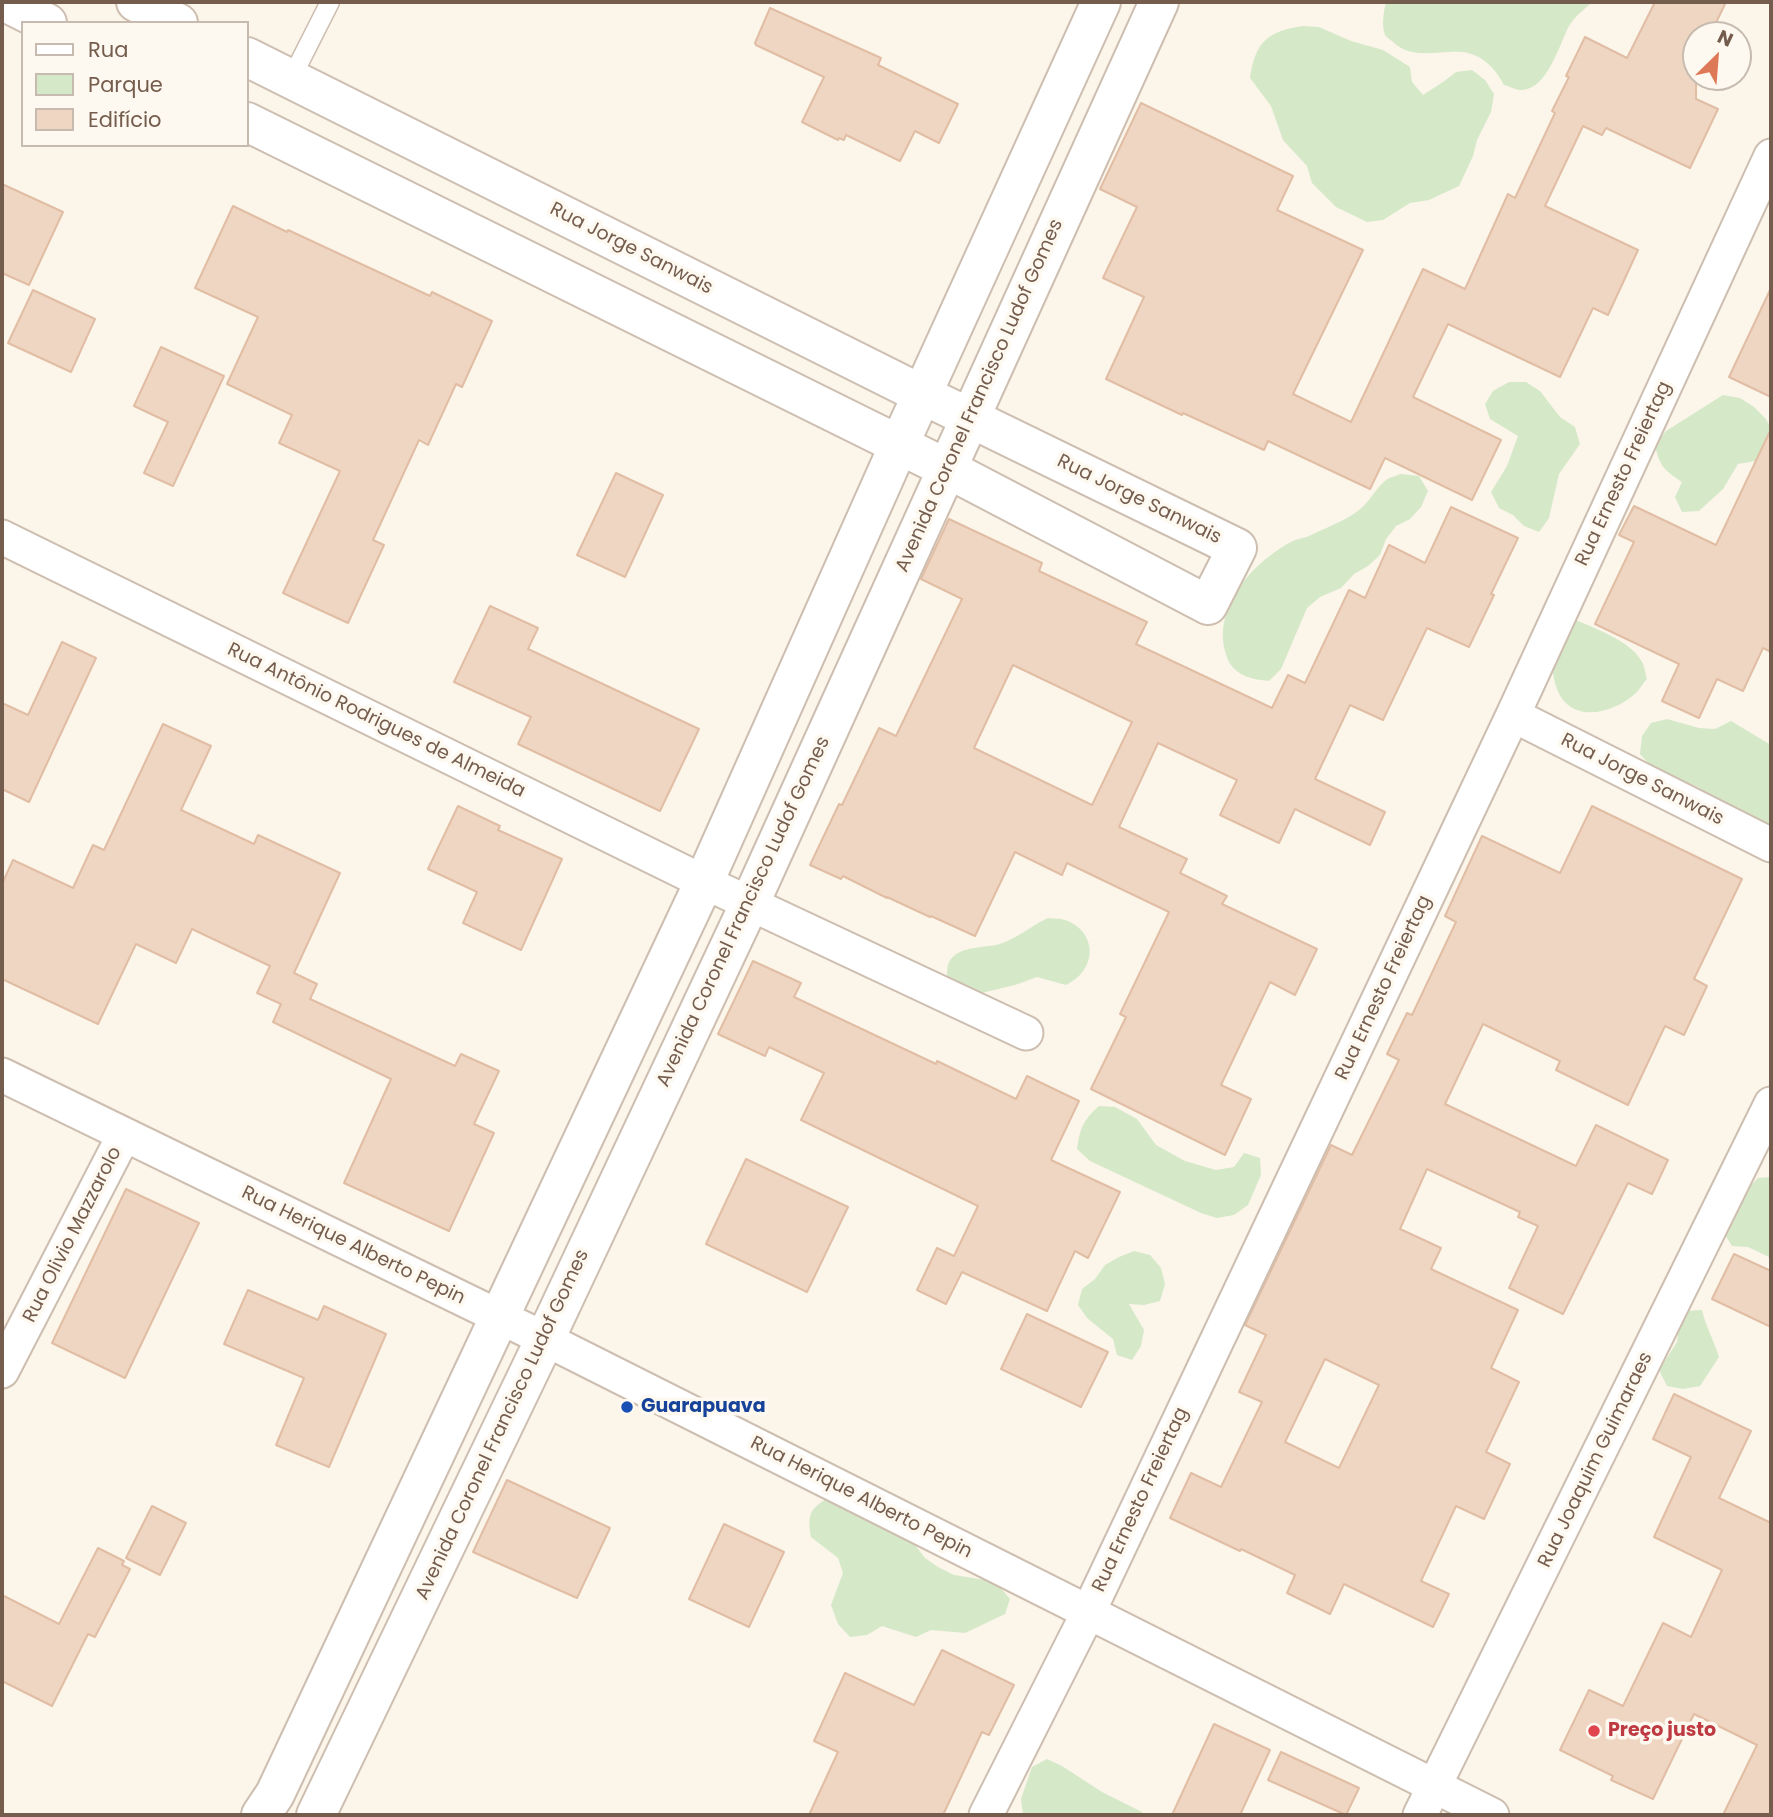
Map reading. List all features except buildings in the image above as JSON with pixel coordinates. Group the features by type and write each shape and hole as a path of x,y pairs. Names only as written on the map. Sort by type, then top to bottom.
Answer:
{"street":[{"path":"5,2 43,21"},
{"path":"136,2 174,21"},
{"path":"319,1814 268,1804 704,882 1101,2"},
{"name":"Avenida Coronel Francisco Ludof Gomes","path":"319,1814 750,903 1159,2"},
{"name":"Rua Jorge Sanwais","path":"248,58 923,395 1237,548 1208,605 946,468 248,122"},
{"name":"Rua Ernesto Freiertag","path":"986,1815 1088,1613 1513,715 1771,156"},
{"name":"Rua Antônio Rodrigues de Almeida","path":"2,537 704,882 1026,1033"},
{"name":"Rua Jorge Sanwais","path":"1513,715 1771,845"},
{"name":"Rua Herique Alberto Pepin","path":"2,1075 499,1316 1088,1613 1427,1801 1492,1815"},
{"name":"Rua Joaquim Guimaraes","path":"1427,1801 1771,1104"},
{"name":"Rua Olivio Mazzarolo","path":"2,1371 124,1135"}],"lane":[{"path":"291,79 330,2"}],"green space":[{"path":"1386,2 1592,2 1569,26 1545,75 1538,83 1520,90 1504,85 1489,65 1474,55 1459,52 1419,53 1401,48 1385,35 1383,23"},
{"path":"1303,26 1319,27 1351,41 1383,50 1410,67 1412,82 1423,95 1456,72 1472,70 1485,80 1494,94 1491,112 1459,186 1429,200 1410,203 1383,220 1367,222 1336,207 1312,183 1307,166 1283,140 1271,106 1250,78 1255,55 1265,40 1281,31"},
{"path":"1509,382 1526,382 1540,391 1560,417 1575,427 1580,444 1559,474 1549,518 1539,532 1524,526 1513,515 1499,508 1491,492 1507,466 1518,436 1490,419 1485,404 1493,391"},
{"path":"1723,395 1740,398 1766,419 1771,428 1770,468 1755,461 1738,464 1723,489 1699,511 1682,512 1675,497 1682,482 1663,467 1655,444 1666,431"},
{"path":"1401,474 1419,476 1428,491 1421,507 1410,519 1396,526 1386,539 1380,555 1368,566 1354,574 1341,588 1320,597 1307,608 1281,669 1269,681 1247,677 1236,670 1227,659 1223,634 1225,618 1239,588 1262,562 1275,552 1352,515 1363,507 1386,480"},
{"path":"1570,618 1610,635 1637,654 1647,679 1627,700 1616,706 1592,712 1570,707 1562,698 1556,686 1553,664"},
{"path":"1667,719 1699,728 1715,729 1731,721 1771,745 1771,831 1740,817 1698,787 1651,766 1640,754 1642,736 1651,723"},
{"path":"1048,918 1063,919 1074,924 1089,943 1086,968 1066,985 1037,977 973,995 947,978 949,962 960,952 1005,942"},
{"path":"1099,1106 1115,1107 1137,1119 1156,1145 1185,1161 1216,1170 1234,1167 1244,1153 1260,1158 1261,1175 1248,1205 1234,1215 1217,1218 1090,1161 1077,1149 1079,1136 1089,1116"},
{"path":"1771,1177 1771,1258 1748,1247 1732,1246 1724,1233 1746,1190 1758,1178"},
{"path":"1134,1251 1150,1255 1161,1268 1165,1284 1160,1301 1144,1305 1129,1304 1144,1330 1141,1346 1132,1360 1117,1355 1113,1339 1087,1318 1078,1305 1082,1289 1095,1279 1105,1265"},
{"path":"1702,1310 1719,1357 1700,1386 1683,1389 1667,1386 1659,1370 1677,1342 1679,1326 1686,1311"},
{"path":"830,1497 906,1533 925,1558 938,1567 954,1575 986,1580 1000,1587 1010,1599 1005,1614 965,1633 931,1630 916,1637 882,1626 867,1635 850,1637 838,1624 831,1605 843,1573 838,1558 811,1537 812,1512"},
{"path":"1047,1759 1144,1815 1023,1815 1021,1799 1032,1767"}],"place":[{"name":"Guarapuava","path":"627,1407"},
{"name":"Preço justo","path":"1594,1731"}]}
